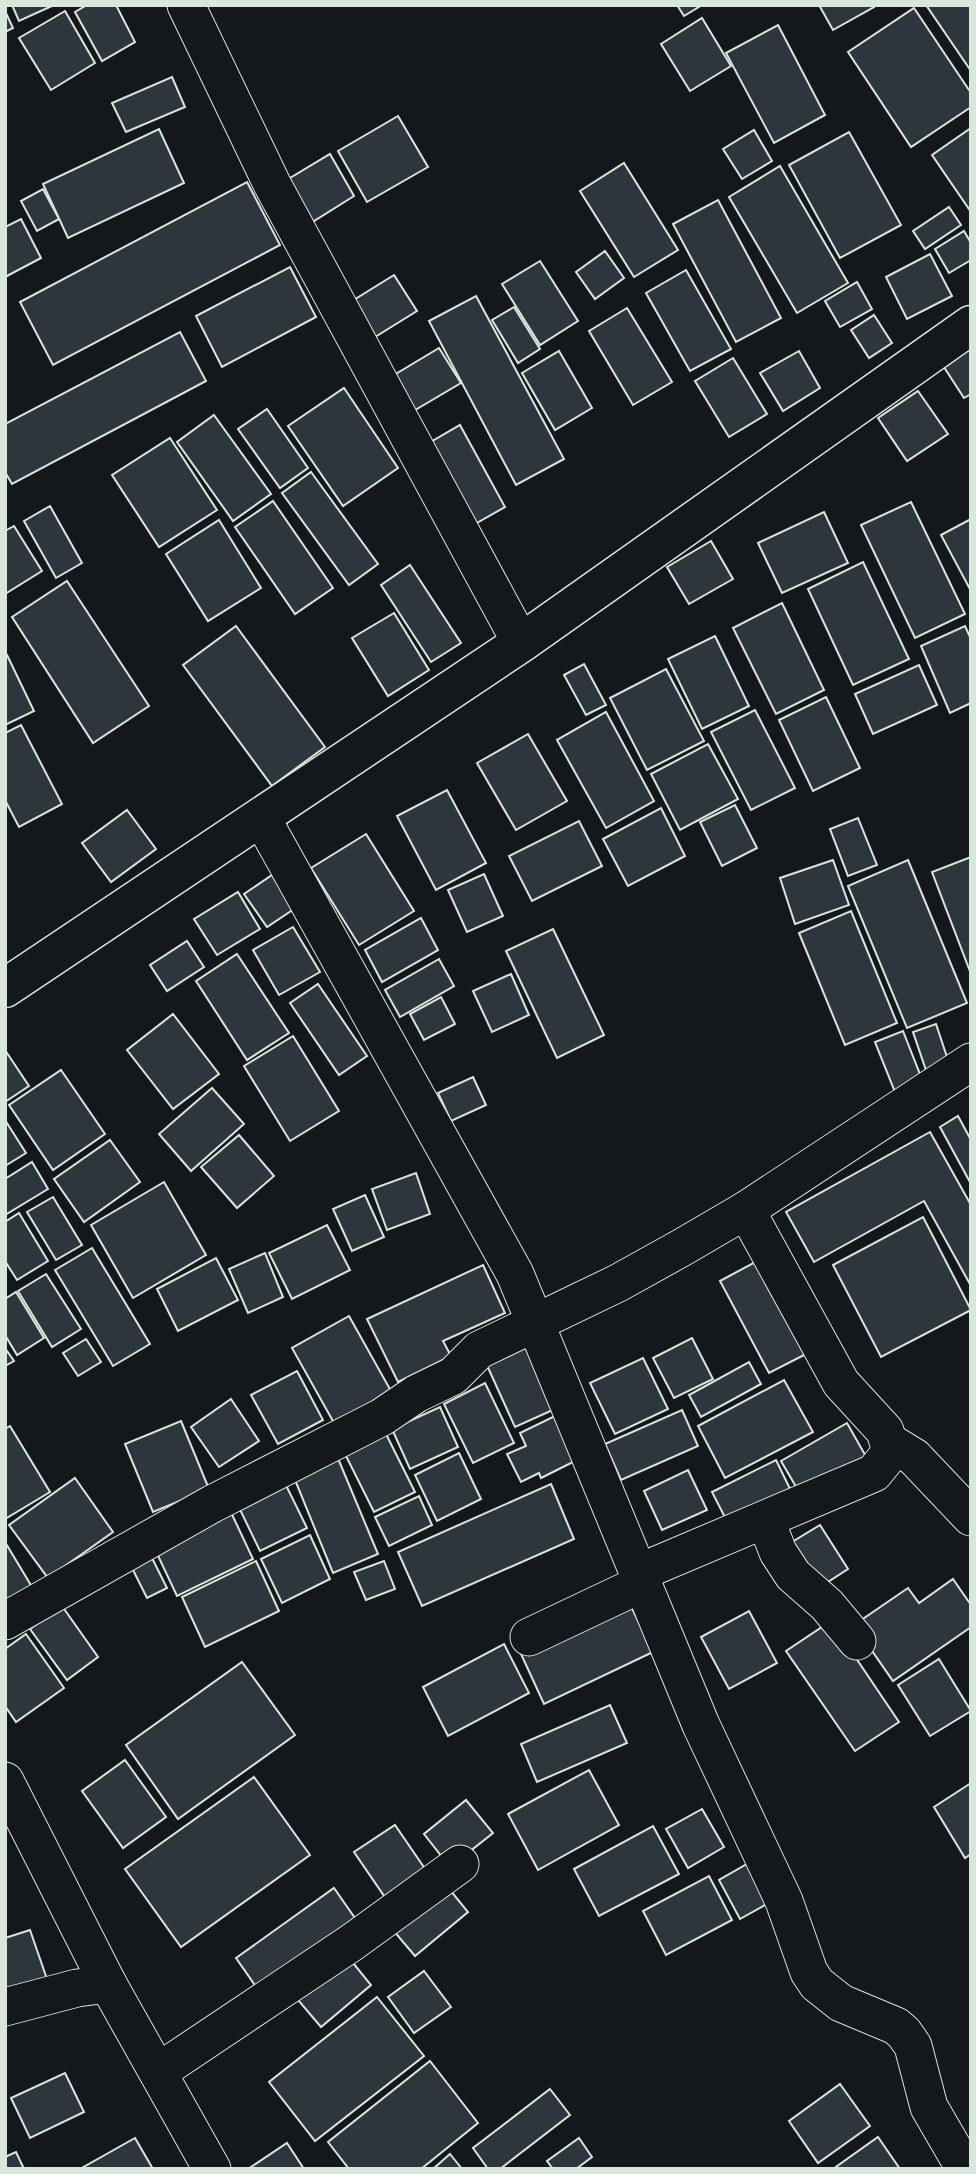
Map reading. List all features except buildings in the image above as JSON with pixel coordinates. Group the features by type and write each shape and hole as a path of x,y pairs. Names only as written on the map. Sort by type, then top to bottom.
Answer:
{"main road":[{"path":"5,988 521,643 971,326"}],"street":[{"path":"186,5 272,184 521,643"},
{"path":"261,817 484,1217 537,1322 552,1369 706,1736 784,1901 809,1972 841,2003 896,2026 904,2033 913,2046 929,2107 965,2169"},
{"path":"5,1621 212,1504 382,1418 416,1394 453,1376 479,1350 618,1283 746,1210 971,1062"},
{"path":"528,1637 640,1578 874,1473 891,1452 891,1443 885,1432 841,1383 746,1210"},
{"path":"891,1443 914,1457 971,1517"},
{"path":"766,1521 778,1552 793,1575 827,1605 857,1641"},
{"path":"5,1781 108,1984 212,2169"},
{"path":"158,2072 351,1943 460,1864"},
{"path":"5,2007 78,1988 108,1984"}]}
